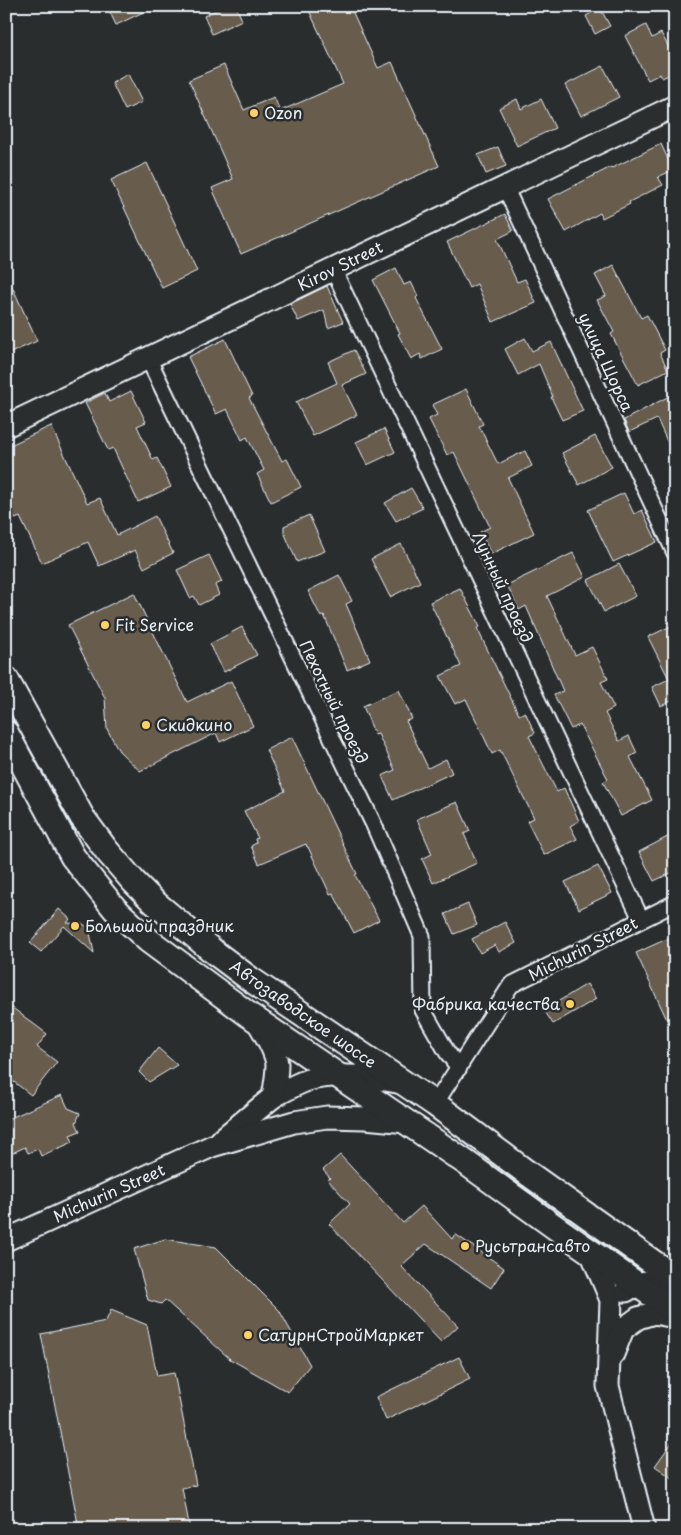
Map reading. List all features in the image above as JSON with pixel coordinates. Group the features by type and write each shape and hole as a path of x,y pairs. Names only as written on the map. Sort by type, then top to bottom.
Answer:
{"main road":[{"name":"Kirov Street","path":"6,426 675,106"},
{"name":"Автозаводское шоссе","path":"6,679 82,817 107,851 154,902 250,979 435,1104 526,1172 675,1278"},
{"name":"Автозаводское шоссе","path":"6,733 73,857 115,909 148,940 257,1020 465,1162 675,1311"},
{"path":"257,1020 274,1052 276,1074 273,1096"},
{"name":"Michurin Street","path":"212,1146 254,1114 273,1096 309,1080 340,1075 377,1078 404,1083"},
{"name":"Michurin Street","path":"6,1240 212,1146 294,1122 327,1117 407,1122"},
{"path":"590,1250 612,1300 608,1386 644,1529"},
{"path":"612,1300 637,1284 656,1281 675,1287"},
{"path":"608,1366 623,1329 638,1318 654,1313 675,1317"}],"street":[{"name":"улица Щорса","path":"505,187 675,553"},
{"name":"Лунный проезд","path":"333,270 641,919"},
{"name":"Пехотный проезд","path":"148,358 374,825 422,936 423,1010 447,1052 459,1068"},
{"name":"Michurin Street","path":"435,1104 511,985 641,919 673,909"}],"building":[{"path":"107,6 156,6 116,25"},
{"path":"224,6 236,6 242,20 212,34 204,16"},
{"path":"307,6 350,6 378,68 392,62 439,166 241,254 212,188 233,179 189,80 224,65 244,110 274,97 280,111 343,84"},
{"path":"600,8 610,26 595,34 586,16"},
{"path":"646,25 652,38 661,33 675,59 675,72 662,78 660,74 648,80 625,36"},
{"path":"603,66 619,97 581,116 565,85"},
{"path":"128,74 142,102 125,110 112,83"},
{"path":"517,99 521,109 541,99 555,128 517,146 499,108"},
{"path":"661,144 673,170 658,177 663,185 602,218 600,213 566,232 548,199"},
{"path":"498,147 506,166 486,174 478,155"},
{"path":"147,163 197,271 162,288 111,180"},
{"path":"505,214 513,231 497,239 517,282 525,279 536,303 493,322 477,284 469,288 447,242"},
{"path":"613,265 641,318 647,315 665,350 660,353 668,370 638,385 611,334 614,332 597,300 606,296 595,275"},
{"path":"396,268 404,285 411,282 418,296 416,298 442,349 422,359 420,354 411,359 373,280"},
{"path":"6,273 37,341 6,355"},
{"path":"327,286 343,322 328,328 324,310 298,321 290,304"},
{"path":"525,338 532,351 551,342 583,411 562,420 539,364 518,375 505,349"},
{"path":"225,339 252,396 249,398 282,461 287,459 301,487 271,502 257,474 264,470 247,437 242,440 227,409 216,414 188,357"},
{"path":"354,350 366,374 342,385 357,415 313,436 296,402 337,383 328,362"},
{"path":"466,389 483,424 479,426 498,464 525,451 532,466 508,478 534,533 491,554 480,532 490,527 454,452 447,455 429,419 437,415 432,405"},
{"path":"131,391 146,422 137,426 153,460 157,458 171,487 138,502 113,448 108,450 85,403 105,393 109,402"},
{"path":"675,393 675,459 657,419 629,432 624,420"},
{"path":"51,426 87,503 100,498 117,535 155,516 173,553 144,568 135,550 99,566 88,542 42,563 20,517 15,519 6,499 6,447"},
{"path":"384,429 395,452 367,465 356,442"},
{"path":"595,436 612,467 579,485 562,453"},
{"path":"411,488 423,508 396,521 385,503"},
{"path":"624,493 634,514 642,510 657,542 613,562 588,510"},
{"path":"309,515 325,551 297,562 284,532 284,526"},
{"path":"401,544 420,582 390,597 371,559"},
{"path":"573,553 585,577 547,596 575,655 592,647 608,679 601,682 614,708 605,713 619,741 629,736 637,753 630,757 652,800 621,816 603,782 608,779 580,725 571,729 554,695 563,691 526,606 519,610 507,585"},
{"path":"209,555 222,582 215,585 219,595 199,605 194,596 190,598 177,570"},
{"path":"619,564 636,596 604,612 588,580"},
{"path":"339,575 352,601 346,604 370,660 347,670 324,615 321,617 308,591"},
{"path":"460,588 480,627 477,628 519,715 525,712 535,733 529,736 557,792 564,788 579,821 570,826 577,839 544,855 527,821 534,818 500,750 492,754 466,699 455,704 440,676 461,666 430,602"},
{"path":"134,593 187,702 231,681 253,726 220,742 216,733 140,771 119,751 107,729 105,698 68,625"},
{"path":"675,624 675,699 661,706 652,687 669,679 648,637"},
{"path":"242,627 257,655 224,672 210,644"},
{"path":"399,690 412,719 406,721 428,768 446,759 452,773 393,800 382,776 395,770 378,734 375,735 363,706"},
{"path":"292,737 357,874 355,875 379,920 354,933 333,893 330,894 306,844 259,864 251,846 256,843 255,839 258,838 244,811 285,791 266,750"},
{"path":"457,802 470,831 464,834 477,863 433,883 422,859 432,854 417,819"},
{"path":"675,833 675,871 654,881 639,852"},
{"path":"598,866 612,893 579,909 565,882"},
{"path":"468,904 477,925 454,934 445,914"},
{"path":"59,909 70,919 67,923 83,924 89,928 94,953 64,926 41,952 30,943"},
{"path":"505,922 516,943 499,952 495,945 480,953 472,939"},
{"path":"671,937 675,945 675,1037 636,953"},
{"name":"Фабрика качества","path":"587,984 596,999 553,1024 544,1010"},
{"path":"6,1003 47,1034 37,1047 57,1062 31,1095 6,1076"},
{"path":"158,1048 177,1065 149,1082 139,1072"},
{"path":"62,1095 68,1108 80,1113 76,1123 80,1131 70,1135 73,1142 41,1156 38,1149 28,1153 25,1147 6,1156 6,1120"},
{"path":"340,1155 403,1223 422,1206 452,1239 455,1234 504,1268 491,1288 426,1244 401,1266 458,1326 441,1342 329,1224 350,1204 328,1180 330,1178 323,1170"},
{"name":"СатурнСтройМаркет","path":"165,1239 216,1247 279,1310 310,1365 288,1392 230,1359 165,1300 161,1304 148,1300 134,1249"},
{"path":"111,1310 147,1325 157,1376 174,1373 196,1485 182,1488 190,1529 79,1529 41,1334 106,1321"},
{"path":"459,1357 470,1379 386,1420 376,1397"},
{"path":"675,1438 675,1480 655,1466"}],"place":[{"name":"Ozon","path":"254,113"},
{"name":"Fit Service","path":"105,625"},
{"name":"Скидкино","path":"146,725"},
{"name":"Большой праздник","path":"75,926"},
{"name":"Фабрика качества","path":"570,1004"},
{"name":"Русьтрансавто","path":"465,1246"},
{"name":"СатурнСтройМаркет","path":"248,1335"}]}
